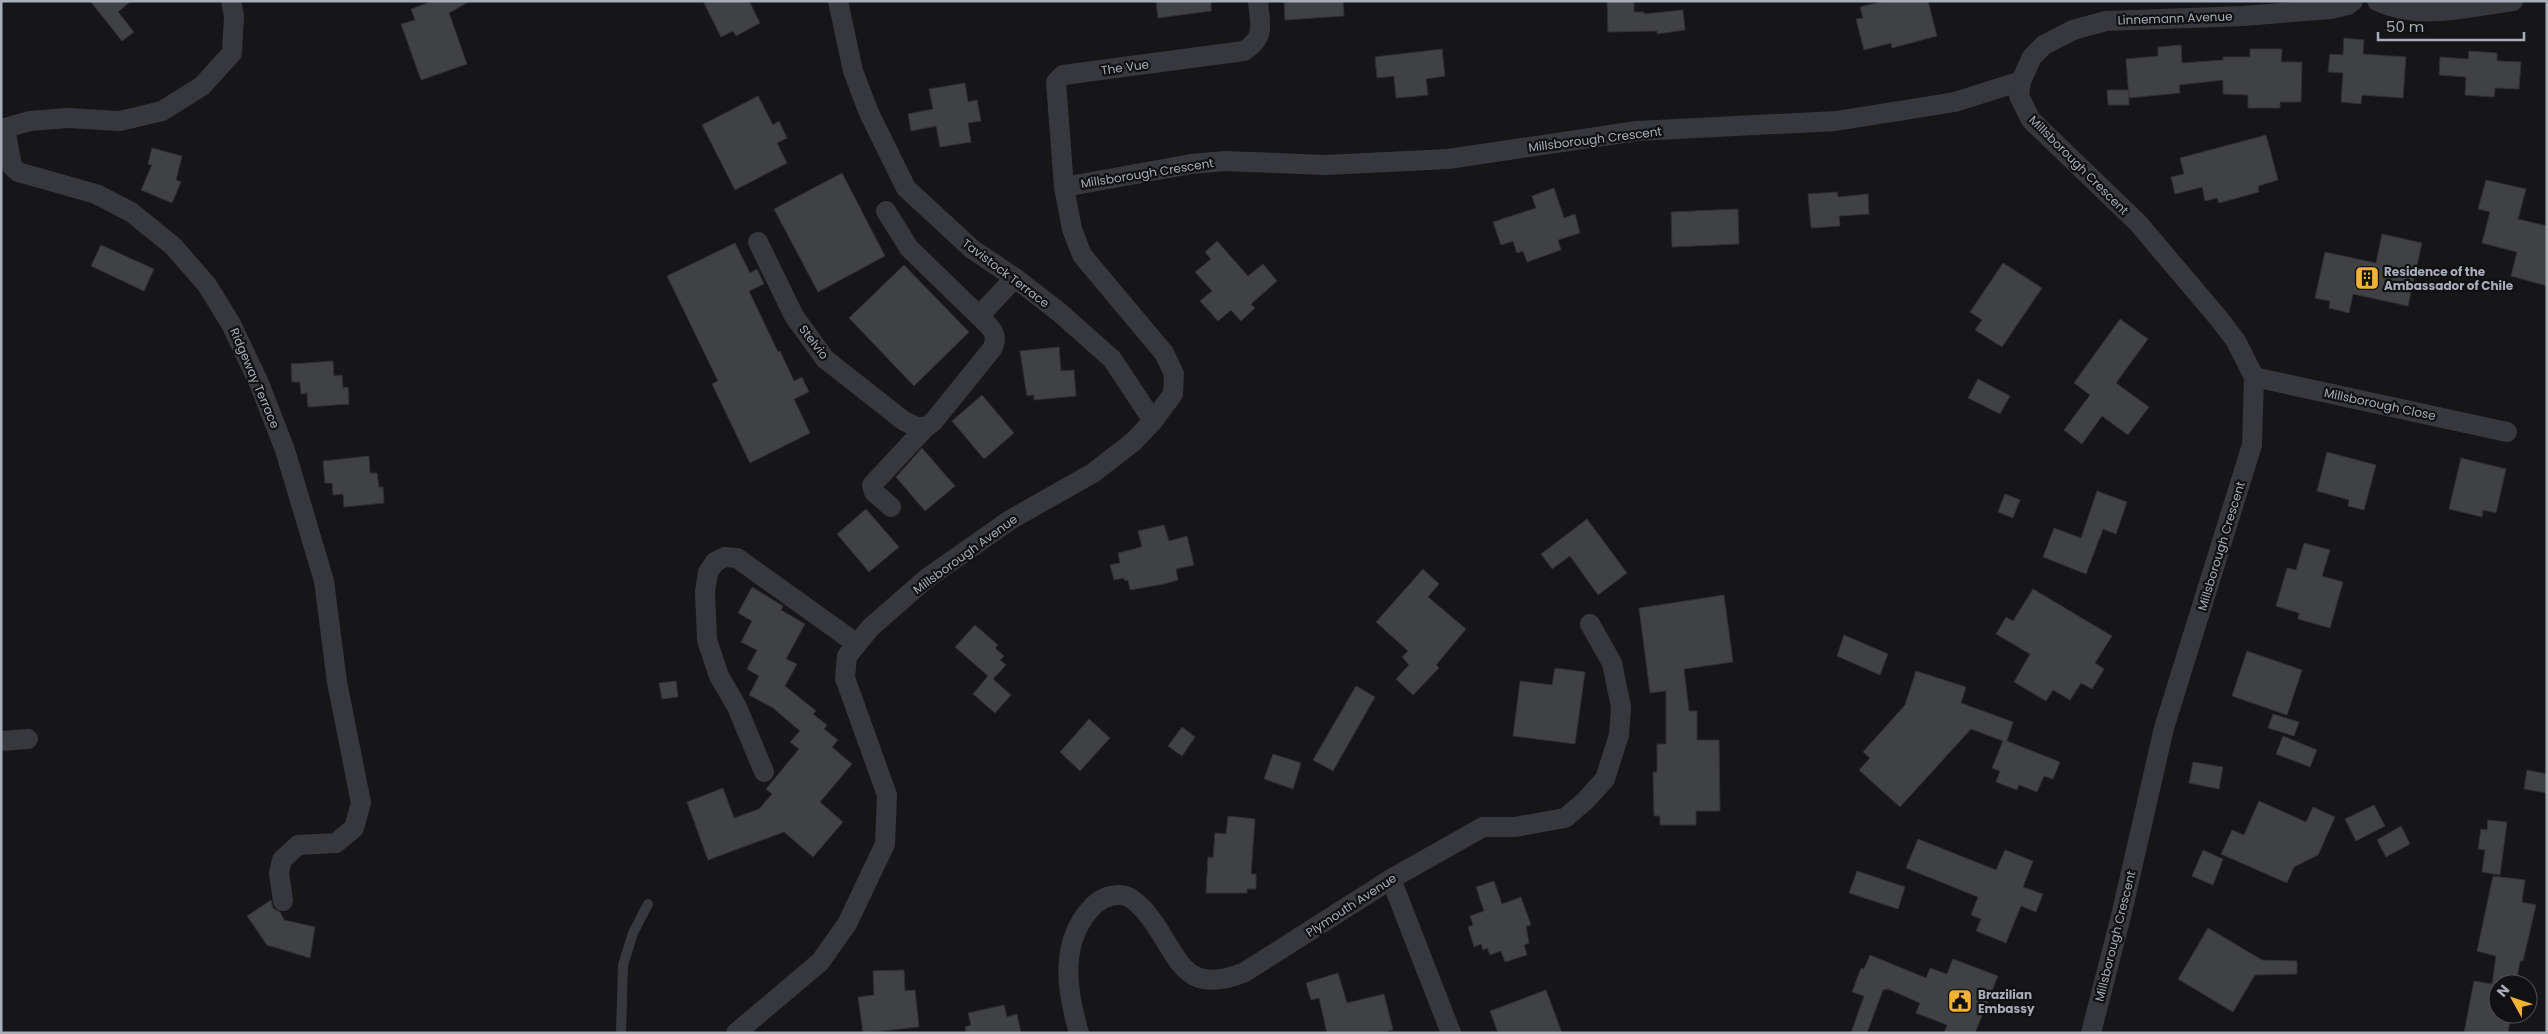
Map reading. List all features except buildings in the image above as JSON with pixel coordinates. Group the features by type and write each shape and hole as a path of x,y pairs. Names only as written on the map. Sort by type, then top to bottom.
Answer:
{"street":[{"name":"Ridgeway Terrace","path":"231,1 234,16 232,53 202,86 162,111 120,122 68,118 30,121 3,129 12,166 18,172 96,194 131,212 173,246 207,285 231,324 259,383 284,450 324,581 337,682 361,803 354,828 336,843 298,845 282,860 279,873 283,901"},
{"name":"Tavistock Terrace","path":"838,1 856,79 869,113 906,188 972,250 1015,278 1059,312 1112,359 1153,421"},
{"name":"The Vue","path":"1064,187 1055,90 1056,82 1063,75 1244,51 1254,45 1261,32 1258,1"},
{"name":"Linnemann Avenue","path":"2021,81 2032,57 2044,45 2073,30 2106,21 2330,9 2348,5 2353,1"},
{"path":"2377,1 2394,9 2436,12 2512,1"},
{"name":"Millsborough Crescent","path":"1064,187 1199,163 1256,161 1325,165 1448,159 1637,131 1836,122 1955,102 2021,81 2019,96 2031,120 2138,223 2236,341 2254,377 2252,445 2164,728 2121,916 2091,1033"},
{"name":"Millsborough Avenue","path":"736,1033 820,962 847,924 885,844 887,795 846,678 847,656 872,627 926,580 1010,520 1093,473 1133,442 1153,421 1173,394 1174,374 1164,353 1082,255 1072,229 1064,187"},
{"path":"886,211 909,248 996,334 996,340 945,408 872,485 874,492 891,507"},
{"name":"Stelvio","path":"758,242 794,316 825,359 904,421 917,427 926,428"},
{"path":"979,316 1015,278"},
{"name":"Millsborough Close","path":"2254,377 2507,432"},
{"path":"764,772 736,707 719,676 707,640 706,592 708,572 715,562 725,557 737,558 857,644"},
{"name":"Plymouth Avenue","path":"1079,1033 1070,1003 1068,974 1070,950 1076,929 1085,914 1098,901 1113,895 1126,896 1139,904 1150,916 1176,960 1188,972 1204,980 1224,980 1245,972 1391,879 1483,827 1515,828 1565,818 1605,779 1619,735 1621,707 1612,663 1590,624"},
{"path":"1,741 28,739"},
{"path":"1391,879 1450,1033"}],"lane":[{"path":"621,1033 623,965 634,933 648,904"}],"place":[{"name":"Residence of the Ambassador of Chile","path":"2367,278"},
{"name":"Brazilian Embassy","path":"1960,1001"}]}
